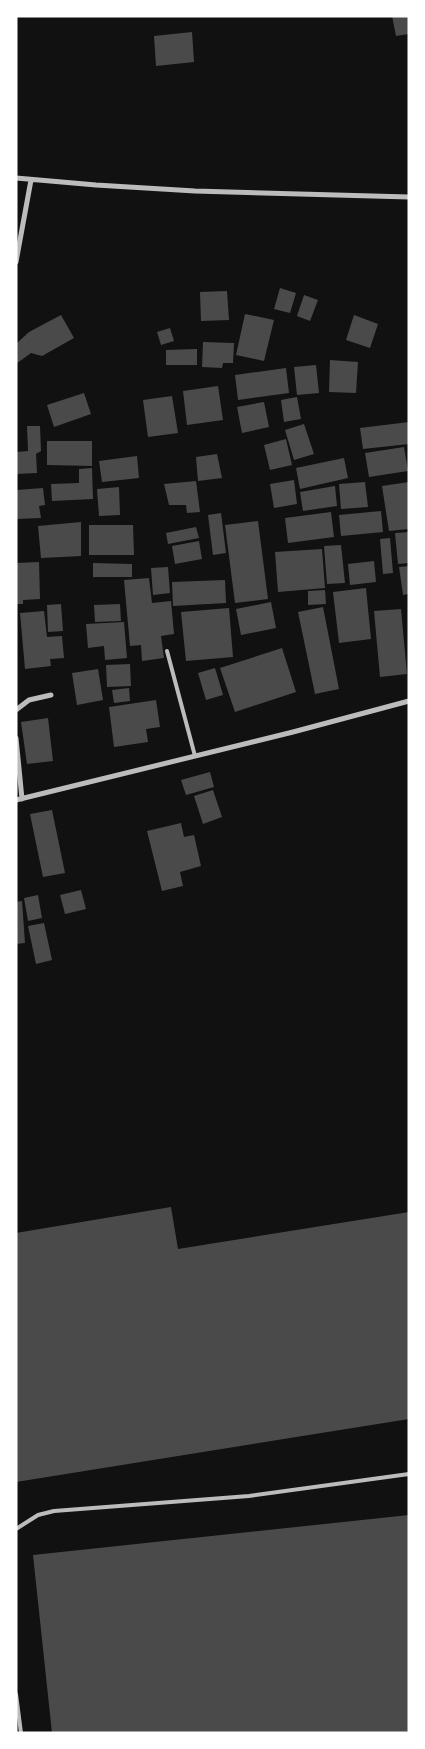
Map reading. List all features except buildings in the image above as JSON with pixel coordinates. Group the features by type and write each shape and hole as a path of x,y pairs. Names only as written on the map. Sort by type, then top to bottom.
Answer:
{"street":[{"path":"16,178 195,191 409,197"},
{"path":"16,262 31,180"},
{"path":"16,710 29,700 51,695"},
{"path":"16,738 19,800 409,701"}],"lane":[{"path":"167,651 195,756"},
{"path":"16,1529 38,1515 54,1511 249,1496 409,1474"},
{"path":"16,1694 21,1733"}]}
